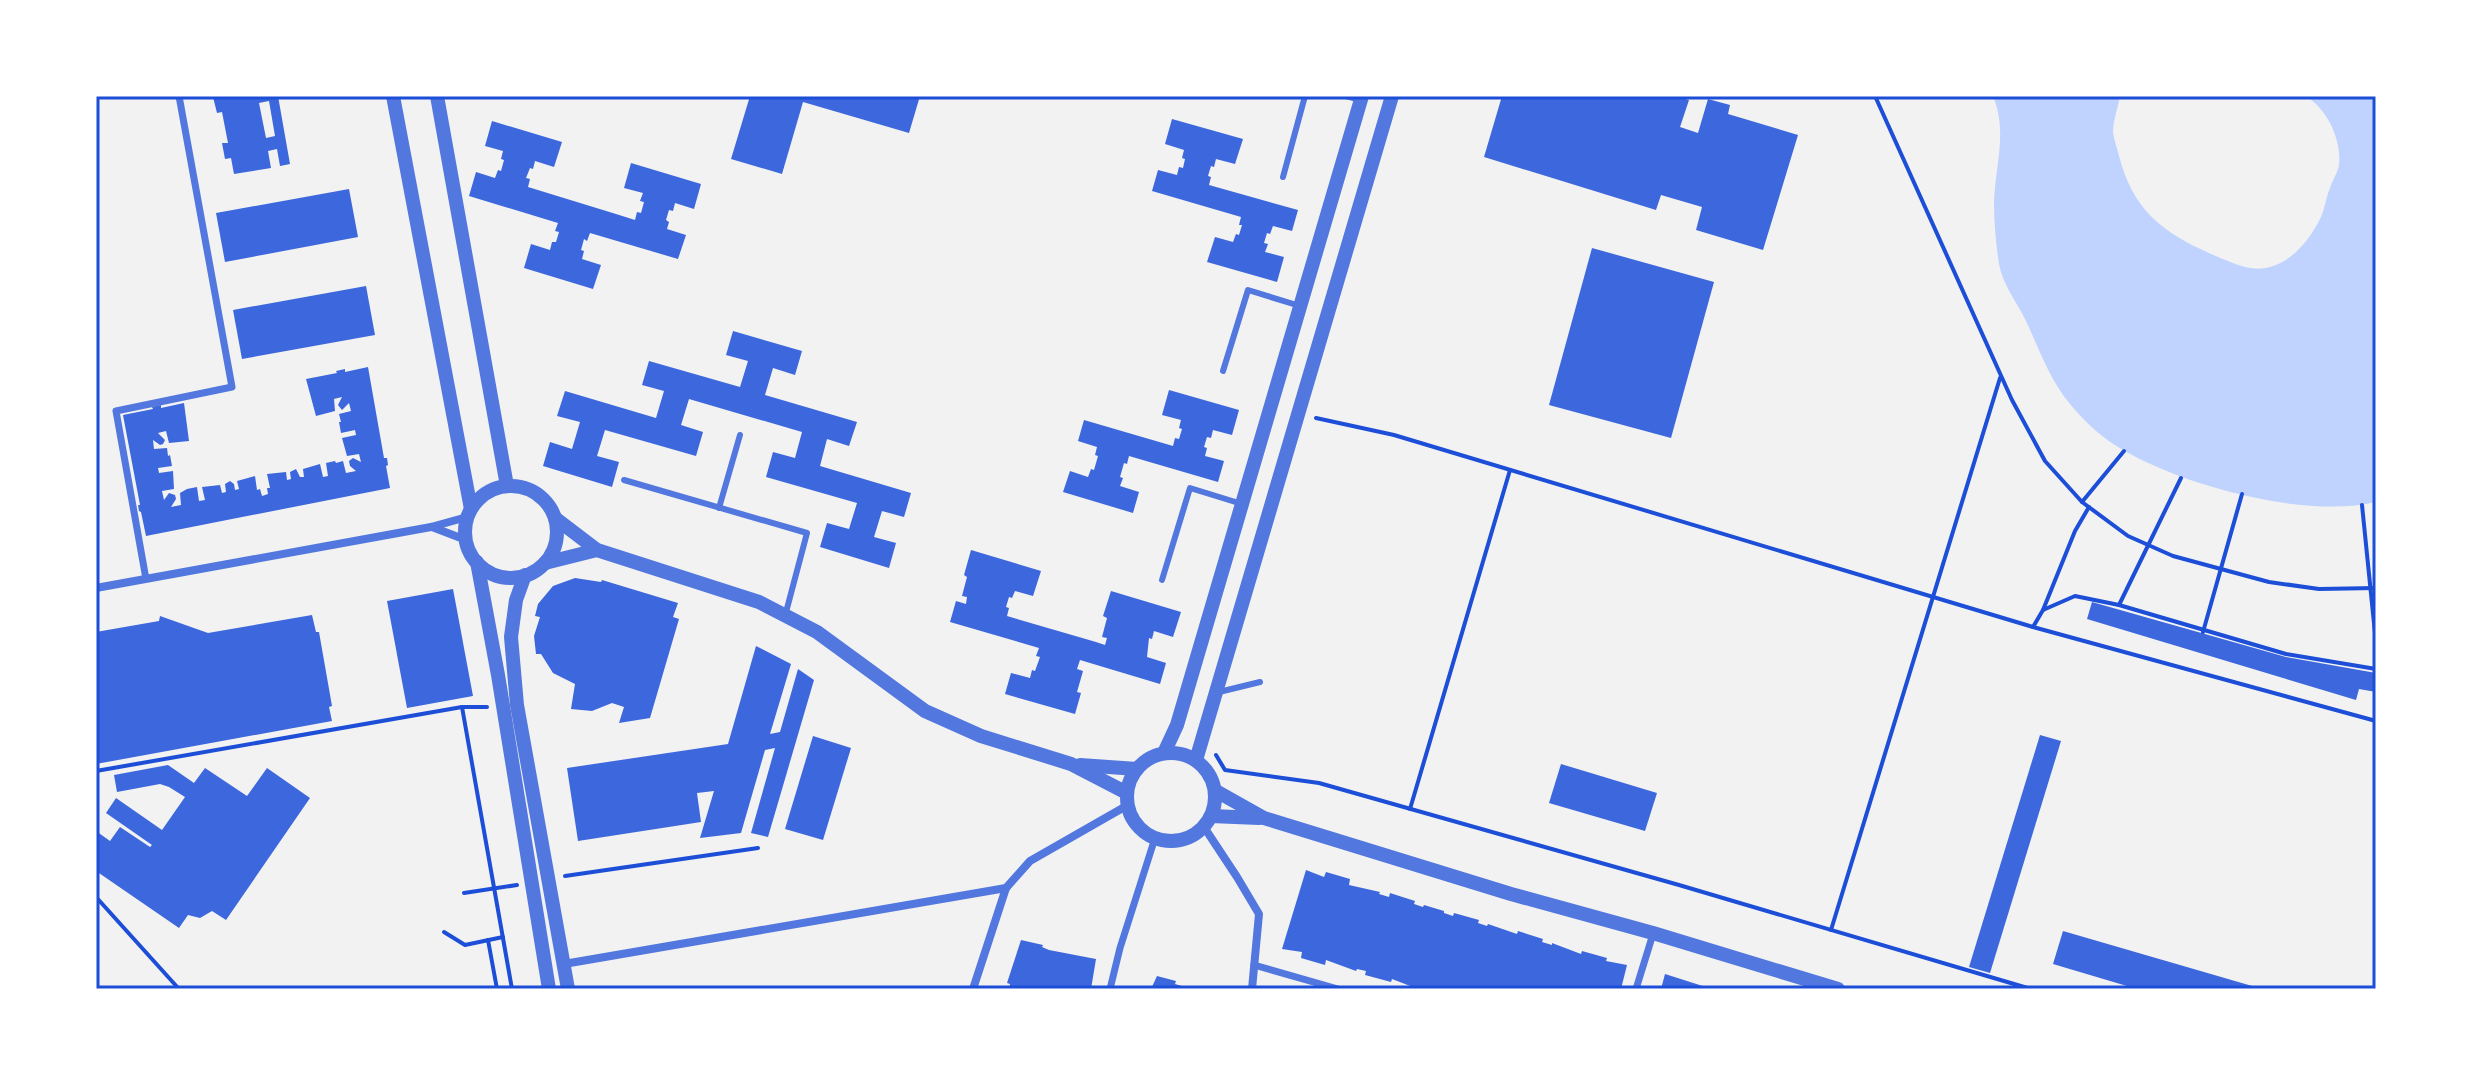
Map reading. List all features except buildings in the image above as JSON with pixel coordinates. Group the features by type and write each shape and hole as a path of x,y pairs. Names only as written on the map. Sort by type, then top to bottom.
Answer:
{"street":[{"path":"146,579 116,411 232,387 179,96"},
{"path":"393,96 469,513 466,540 477,562 549,989"},
{"path":"437,96 507,486"},
{"path":"1196,760 1392,96"},
{"path":"1164,753 1177,725 1300,306 1356,97"},
{"path":"96,588 431,527 469,513 486,493 507,486 520,486 543,498 555,518 597,550 759,602 817,632 925,711 981,736 1071,764 1137,769"},
{"path":"545,563 554,549 557,534 555,518"},
{"path":"431,527 466,540"},
{"path":"477,562 487,571 500,576 525,575 545,563 597,550"},
{"path":"525,575 516,600 511,637 517,705 568,989"},
{"path":"973,989 1006,888 1030,861 1127,799 1137,769 1153,756 1164,753 1186,755 1196,760 1212,779 1216,791 1208,822 1194,836 1181,840 1155,838 1137,825 1127,799 1071,764"},
{"path":"1216,791 1264,818 1838,989"},
{"path":"1208,822 1264,818"},
{"path":"1208,822 1259,914 1252,989"},
{"path":"1110,989 1155,838"},
{"path":"564,964 1006,888"},
{"path":"1636,989 1653,933"},
{"path":"1254,965 1338,989"}],"lane":[{"path":"1283,177 1305,96"},
{"path":"1223,371 1248,290 1300,306"},
{"path":"719,508 740,435"},
{"path":"624,480 807,533 785,616"},
{"path":"1162,580 1190,488 1242,504"},
{"path":"1215,693 1260,682"}],"path":[{"path":"1875,96 2001,376 2045,461 2082,502 2128,536 2173,556 2269,582 2319,589 2373,589"},
{"path":"1831,930 2001,376"},
{"path":"1298,415 1394,435 2033,627 2376,721"},
{"path":"2082,502 2124,451"},
{"path":"1410,809 1510,470"},
{"path":"2119,605 2181,478"},
{"path":"2203,632 2242,494"},
{"path":"2362,505 2373,589 2376,643"},
{"path":"2033,627 2075,531 2089,507"},
{"path":"2043,610 2075,596 2119,605 2286,654 2376,669"},
{"path":"96,771 462,707 503,708"},
{"path":"462,707 512,989"},
{"path":"1204,732 1215,737 1214,753 1225,770 1319,783 2031,989"},
{"path":"548,878 758,848"},
{"path":"464,893 532,882"},
{"path":"96,897 179,989"},
{"path":"444,932 465,945 503,937"},
{"path":"488,940 497,989"}],"water":[{"path":"1993,96 2120,96 2113,135 2125,175 2141,205 2164,228 2194,246 2240,265 2262,268 2286,260 2307,240 2321,217 2338,168 2338,146 2332,126 2306,96 2376,96 2376,502 2348,506 2282,503 2213,487 2150,464 2125,451 2102,436 2082,417 2050,374 2001,271 1994,203 2000,123"}]}
